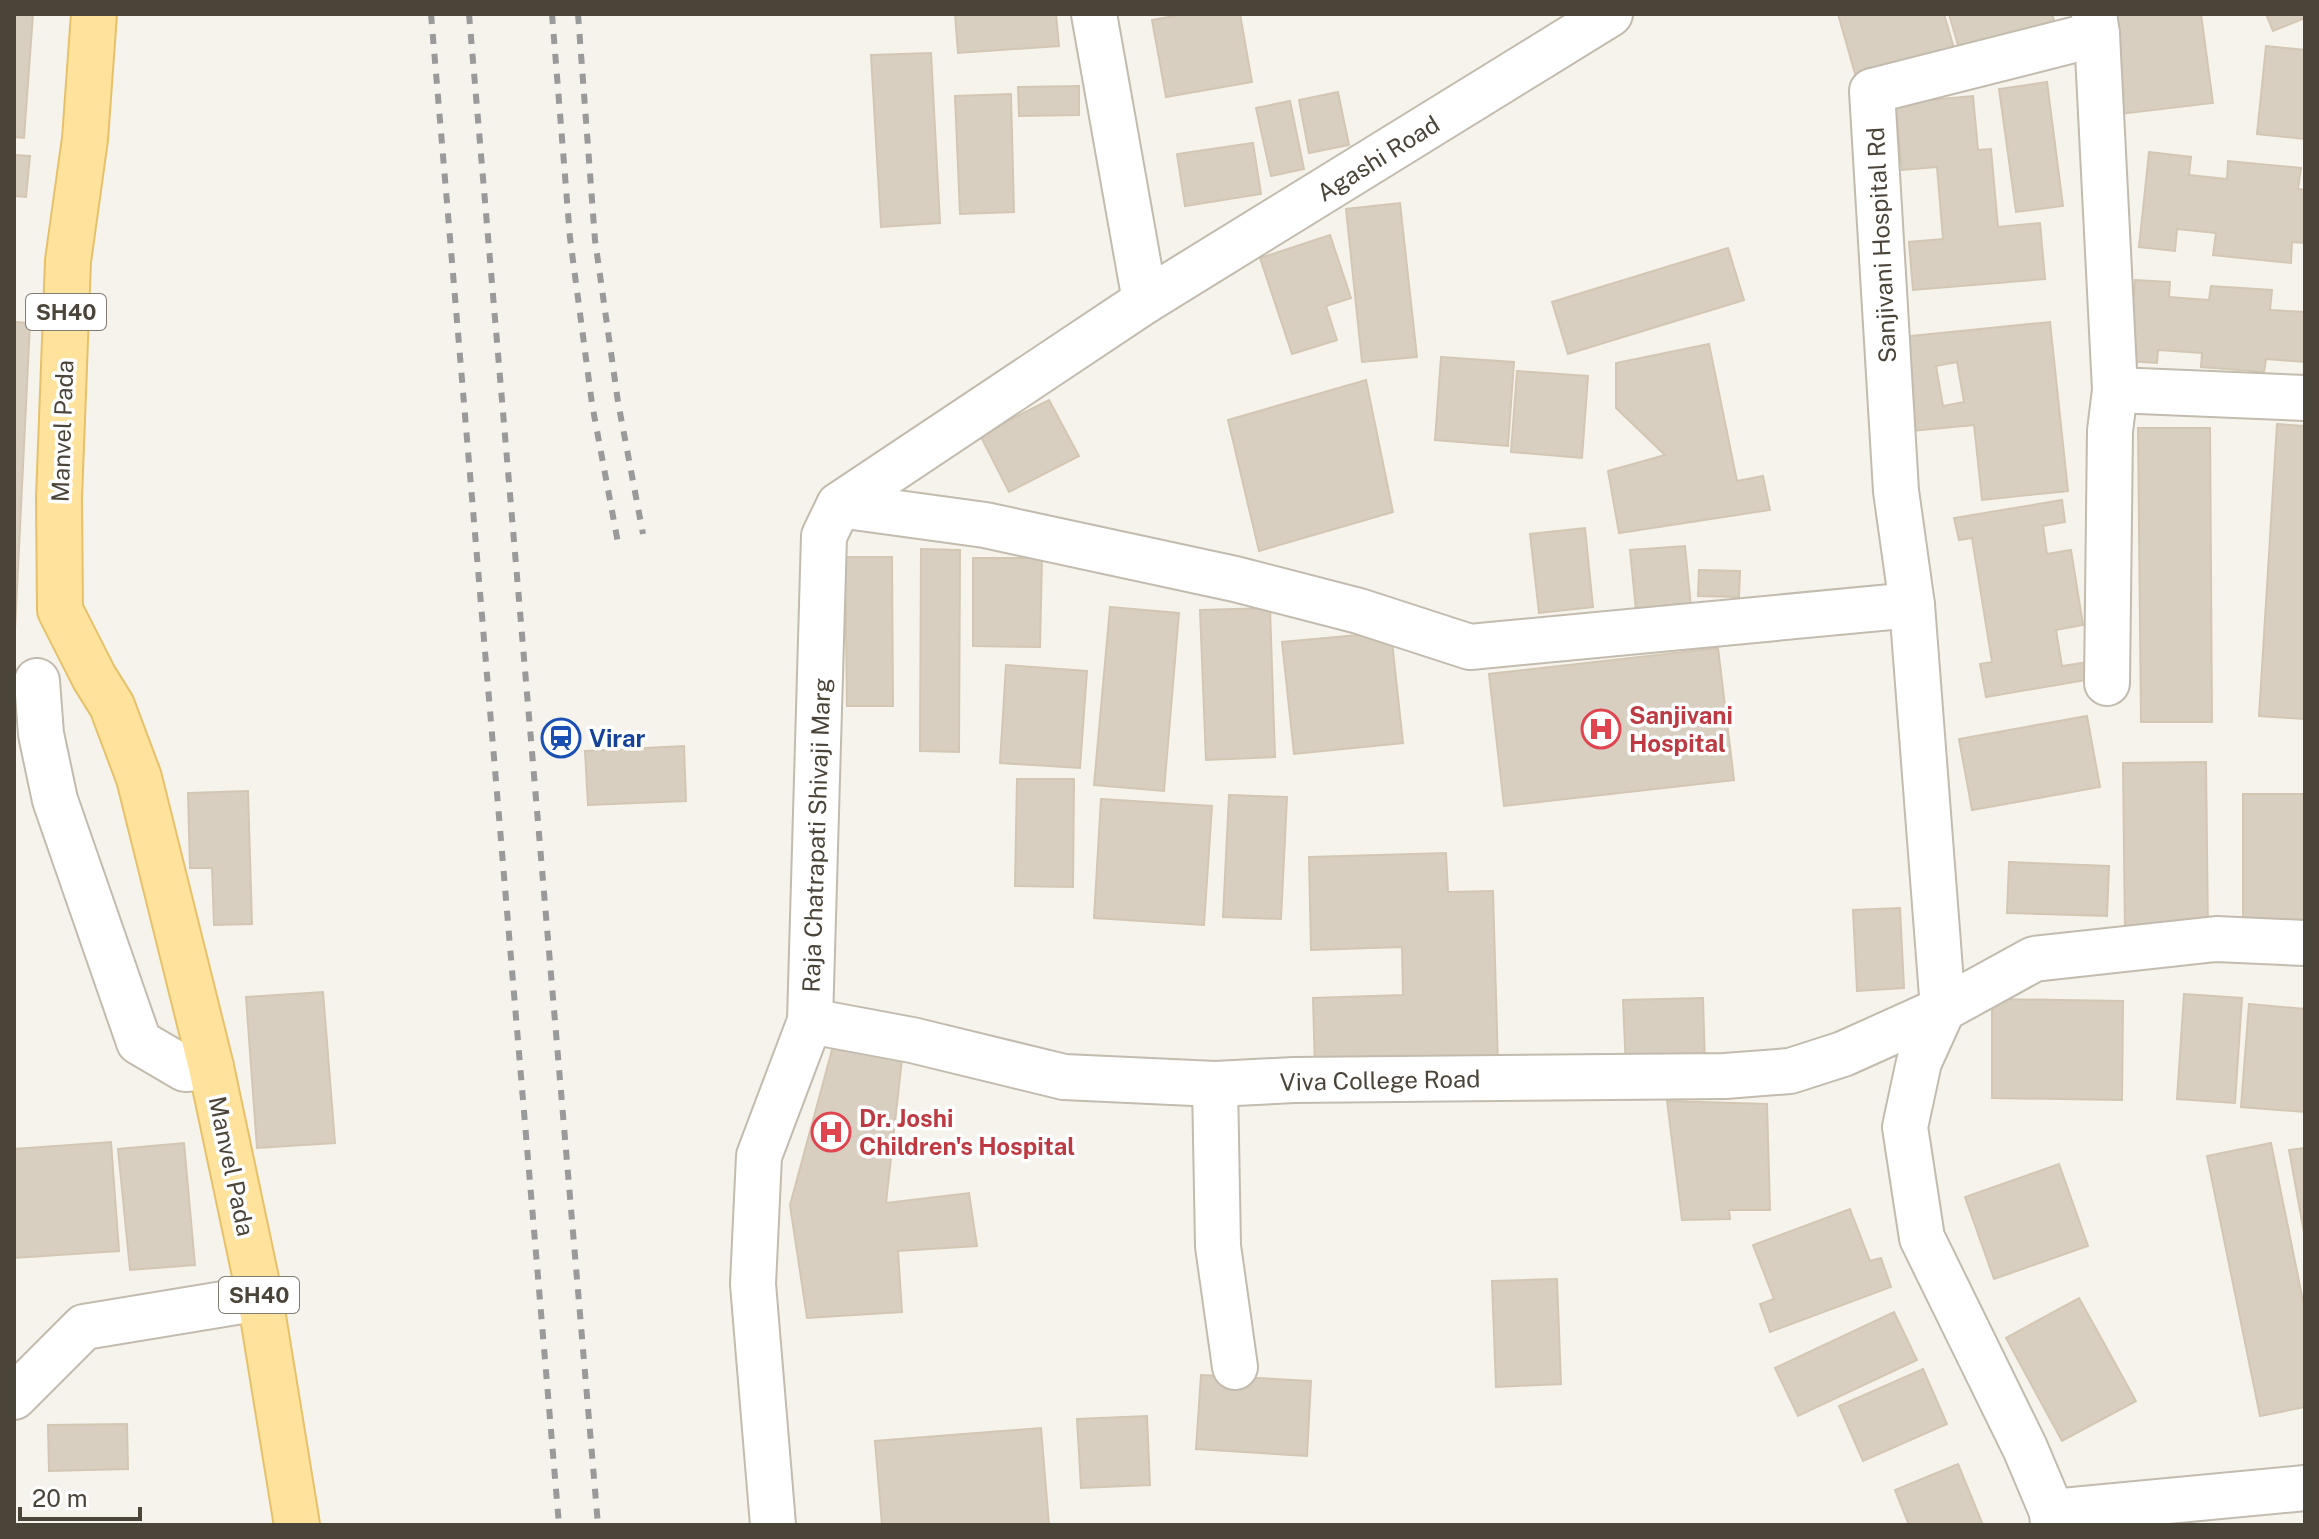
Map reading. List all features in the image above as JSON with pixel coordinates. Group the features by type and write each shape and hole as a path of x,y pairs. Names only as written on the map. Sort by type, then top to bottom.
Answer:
{"main road":[{"name":"Manvel Pada","path":"94,14 85,139 68,261 59,498 60,610 94,677"},
{"path":"94,677 112,706 139,778 211,1067"},
{"name":"Manvel Pada","path":"211,1067 260,1298 297,1525"}],"street":[{"path":"839,505 1145,301 1094,14"},
{"name":"Agashi Road","path":"1145,301 1610,14"},
{"path":"2096,24 2115,390 2110,431 2107,683"},
{"name":"Sanjivani Hospital Rd","path":"1900,606 1872,91 2096,24"},
{"path":"2115,390 2305,398"},
{"path":"839,505 985,525 1235,579 1359,611 1470,647 1900,606 1943,1009 1919,1062 1905,1127 1922,1238 2025,1448 2053,1519 2305,1488"},
{"name":"Raja Chatrapati Shivaji Marg","path":"773,1525 753,1284 759,1156 810,1021 824,536 839,505"},
{"path":"26,682 94,677"},
{"name":"Manvel Pada","path":"26,682 55,800 139,1042 185,1069 211,1067"},
{"name":"Viva College Road","path":"810,1021 912,1040 1064,1077 1215,1084 1294,1080 1725,1076 1790,1071 1843,1054 1943,1009 2034,959 2216,939 2305,943"},
{"path":"1215,1084 1218,1246 1235,1367"},
{"path":"14,1397 84,1327 260,1298"}],"building":[{"path":"14,14 33,14 24,138 14,137"},
{"path":"955,14 1056,14 1059,46 958,53"},
{"path":"1185,14 1240,14 1252,82 1166,97 1152,20"},
{"path":"1838,14 1944,14 1958,62 1858,84"},
{"path":"1949,14 2052,14 2058,33 1962,59"},
{"path":"2108,14 2201,14 2213,103 2120,114"},
{"path":"2266,14 2305,14 2305,18 2273,31"},
{"path":"2266,46 2305,50 2305,139 2257,134"},
{"path":"931,53 940,223 881,227 871,55"},
{"path":"2047,82 2063,206 2016,212 1999,89"},
{"path":"1079,86 1079,115 1019,116 1018,87"},
{"path":"1338,92 1349,145 1309,153 1299,100"},
{"path":"1011,94 1014,212 960,214 955,96"},
{"path":"1973,96 1978,150 1991,149 1998,227 2040,223 2045,279 1913,290 1909,242 1943,239 1937,167 1902,170 1895,103"},
{"path":"1290,101 1304,169 1271,176 1256,108"},
{"path":"1253,143 1261,194 1185,206 1177,154"},
{"path":"2149,152 2191,157 2189,175 2227,179 2228,161 2301,168 2298,189 2305,190 2305,243 2292,242 2291,263 2213,255 2216,233 2177,229 2175,251 2139,247"},
{"path":"14,155 30,156 26,197 14,196"},
{"path":"1400,203 1417,357 1362,362 1346,209"},
{"path":"1330,235 1351,298 1326,306 1337,340 1292,354 1260,258"},
{"path":"1728,248 1744,300 1568,354 1552,302"},
{"path":"2135,280 2170,282 2169,297 2209,300 2211,286 2272,290 2270,310 2305,312 2305,362 2266,359 2264,372 2201,367 2202,353 2158,350 2157,363 2128,361"},
{"path":"14,322 30,323 14,650"},
{"path":"2050,322 2068,491 1982,500 1974,425 1912,431 1902,337","holes":["1957,362 1964,402 1943,406 1936,366"]},
{"path":"1709,344 1737,481 1763,476 1770,510 1619,533 1608,471 1665,455 1616,408 1616,363"},
{"path":"1441,357 1514,362 1508,446 1435,440"},
{"path":"1517,371 1588,376 1582,458 1511,452"},
{"path":"1366,380 1393,512 1259,551 1228,420"},
{"path":"1049,400 1079,456 1009,492 980,435"},
{"path":"2277,424 2305,426 2305,719 2259,716"},
{"path":"2138,428 2210,428 2212,722 2141,722"},
{"path":"2062,500 2065,522 2043,526 2047,554 2071,550 2083,625 2056,630 2062,666 2089,662 2092,679 1986,697 1980,664 1992,662 1972,538 1959,540 1954,518"},
{"path":"1585,528 1593,607 1539,613 1530,534"},
{"path":"1685,546 1692,617 1637,621 1630,550"},
{"path":"921,549 960,550 959,752 920,751"},
{"path":"845,557 892,557 893,706 847,706"},
{"path":"973,558 1042,558 1040,647 973,646"},
{"path":"1699,570 1740,571 1739,597 1698,596"},
{"path":"1110,607 1179,613 1164,791 1094,785"},
{"path":"1270,608 1275,757 1206,760 1200,610"},
{"path":"1391,632 1403,743 1294,754 1282,642"},
{"path":"1718,648 1734,780 1504,806 1489,674"},
{"path":"1006,665 1087,671 1080,768 1000,763"},
{"path":"2087,716 2100,787 1972,810 1959,739"},
{"path":"684,746 686,801 588,805 585,751"},
{"path":"2206,762 2208,934 2125,935 2123,763"},
{"path":"1017,779 1074,779 1073,887 1015,886"},
{"path":"248,791 252,924 214,925 212,868 190,868 188,793"},
{"path":"2243,794 2305,794 2305,931 2243,930"},
{"path":"1229,795 1287,797 1281,919 1223,917"},
{"path":"1101,799 1212,806 1204,925 1094,918"},
{"path":"1446,853 1448,892 1493,891 1498,1066 1315,1071 1313,998 1403,995 1402,947 1311,950 1309,857"},
{"path":"2009,862 2109,866 2107,916 2007,913"},
{"path":"1900,908 1904,988 1857,991 1853,910"},
{"path":"323,992 335,1143 257,1148 246,997"},
{"path":"2184,994 2242,998 2235,1103 2177,1099"},
{"path":"1703,998 1705,1067 1626,1069 1623,1000"},
{"path":"1992,999 2123,1001 2122,1100 1992,1098"},
{"path":"2249,1004 2305,1009 2305,1112 2241,1107"},
{"path":"835,1039 903,1050 886,1203 969,1193 977,1246 898,1251 902,1312 807,1318 790,1205"},
{"path":"1667,1101 1767,1104 1770,1210 1729,1210 1730,1219 1682,1220"},
{"path":"111,1142 119,1251 14,1258 14,1149"},
{"path":"184,1143 195,1265 130,1270 118,1149"},
{"path":"2271,1143 2305,1311 2305,1407 2260,1416 2207,1156"},
{"path":"2305,1148 2305,1238 2289,1150"},
{"path":"2059,1164 2088,1246 1994,1279 1965,1197"},
{"path":"1850,1209 1870,1261 1881,1258 1891,1287 1770,1332 1760,1304 1774,1299 1753,1245"},
{"path":"1557,1279 1561,1384 1496,1387 1492,1281"},
{"path":"2079,1298 2136,1401 2062,1441 2006,1338"},
{"path":"1894,1312 1917,1360 1798,1416 1775,1368"},
{"path":"1923,1369 1947,1424 1863,1461 1839,1406"},
{"path":"1201,1375 1311,1381 1307,1456 1196,1449"},
{"path":"1147,1416 1150,1485 1081,1488 1077,1419"},
{"path":"127,1424 128,1469 49,1471 48,1425"},
{"path":"1041,1428 1049,1525 882,1525 875,1441"},
{"path":"1958,1464 1983,1525 1909,1525 1895,1490"}],"railway":[{"path":"431,14 559,1525"},
{"path":"469,14 598,1525"},
{"path":"552,14 570,238 592,404 618,543"},
{"path":"578,14 595,240 618,402 643,534"}],"place":[{"name":"Sanjivani Hospital","path":"1601,729"},
{"name":"Virar","path":"561,738"},
{"name":"Dr. Joshi Children's Hospital","path":"831,1132"}]}
